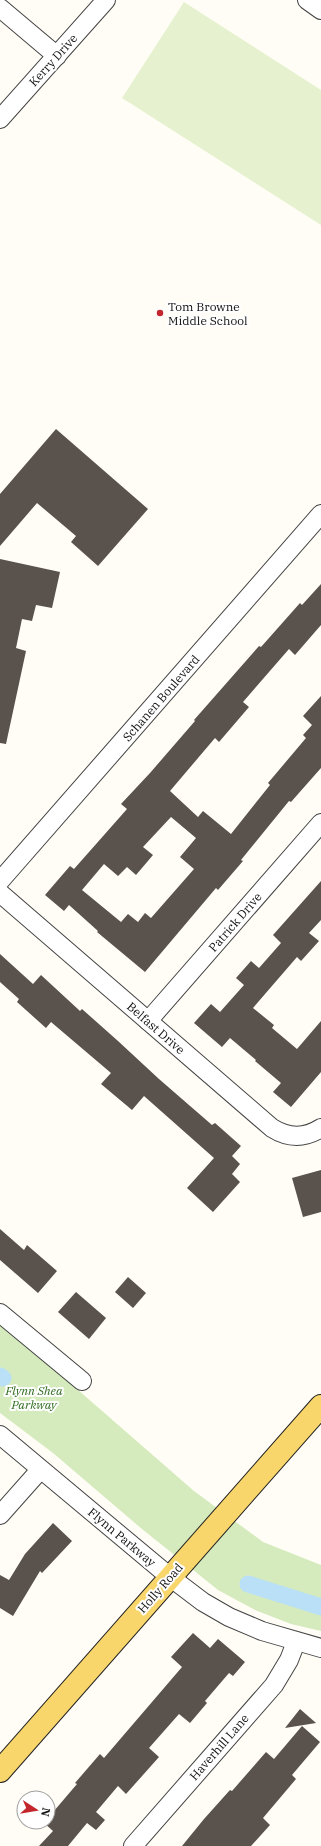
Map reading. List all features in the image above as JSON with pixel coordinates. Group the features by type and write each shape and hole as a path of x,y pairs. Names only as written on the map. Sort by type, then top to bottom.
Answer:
{"main road":[{"name":"Holly Road","path":"0,1771 321,1406"}],"street":[{"name":"Kerry Drive","path":"0,119 106,0"},
{"path":"307,0 321,10"},
{"path":"0,8 57,56"},
{"name":"Schanen Boulevard","path":"0,881 321,514"},
{"name":"Patrick Drive","path":"148,1021 321,823"},
{"name":"Belfast Drive","path":"0,893 272,1128 282,1134 297,1137 312,1134 321,1128"},
{"path":"0,1313 82,1381"},
{"name":"Flynn Parkway","path":"0,1435 40,1470 170,1577 203,1602 229,1617 262,1631 321,1648"},
{"path":"0,1515 40,1470"},
{"name":"Haverhill Lane","path":"133,1846 274,1685 296,1642"}],"green space":[{"path":"184,2 321,90 321,225 122,98"},
{"name":"Flynn Shea Parkway","path":"0,1322 194,1491 263,1542 321,1565 321,1631 291,1624 255,1610 218,1590 142,1529 53,1453 0,1413"}],"building":[{"path":"56,429 148,509 98,566 71,542 76,536 37,503 0,546 0,494"},
{"path":"0,559 60,572 52,608 36,605 32,621 22,619 16,648 26,651 6,744 0,743"},
{"path":"321,584 321,625 295,655 289,649 243,702 249,707 219,742 215,738 170,791 198,817 203,811 231,834 270,785 268,783 306,738 303,735 312,725 303,716 321,696 321,768 291,802 289,801 241,860 243,861 218,890 216,888 145,972 97,932 98,931 69,905 64,911 45,895 70,866 74,869 127,809 121,804 150,773 259,646 261,647 300,603 302,605","holes":["171,817 196,838 180,857 194,869 151,918 145,913 138,922 128,914 121,922 82,890 104,864 118,876 127,867 136,875 153,855 143,847"]},
{"path":"321,881 321,920 309,933 319,941 301,961 297,957 253,1008 274,1025 272,1028 297,1049 321,1021 321,1072 291,1107 273,1092 281,1083 255,1061 256,1060 230,1038 222,1047 194,1023 211,1004 220,1012 244,985 236,978 251,961 259,968 281,943 273,935"},
{"path":"0,954 33,984 41,975 80,1011 82,1009 212,1125 215,1123 241,1146 232,1156 240,1164 232,1174 240,1182 213,1212 187,1188 214,1158 144,1096 132,1110 101,1084 111,1073 51,1022 46,1028 17,1002 19,999 0,982"},
{"path":"321,1170 321,1212 303,1217 292,1178"},
{"path":"0,1229 24,1250 27,1245 57,1271 38,1293 0,1260"},
{"path":"128,1277 146,1293 133,1308 115,1292"},
{"path":"76,1292 106,1318 89,1339 58,1312"},
{"path":"53,1523 72,1541 42,1573 40,1571 13,1616 0,1608 0,1575 9,1580 25,1554"},
{"path":"193,1633 210,1648 218,1639 245,1662 233,1676 229,1673 205,1701 207,1703 190,1723 179,1714 149,1748 159,1757 126,1794 118,1786 96,1812 105,1820 96,1830 87,1823 68,1846 39,1846 53,1831 52,1830 56,1830 56,1809 77,1784 75,1783 100,1754 104,1758 182,1667 171,1657"},
{"path":"300,1709 316,1723 285,1728"},
{"path":"302,1726 320,1742 292,1775 296,1779 263,1818 270,1825 251,1846 182,1846 204,1819 230,1790 232,1791 266,1752 274,1759"}],"waterway":[{"path":"248,1584 321,1607"}],"place":[{"name":"Tom Browne Middle School","path":"160,313"}]}
